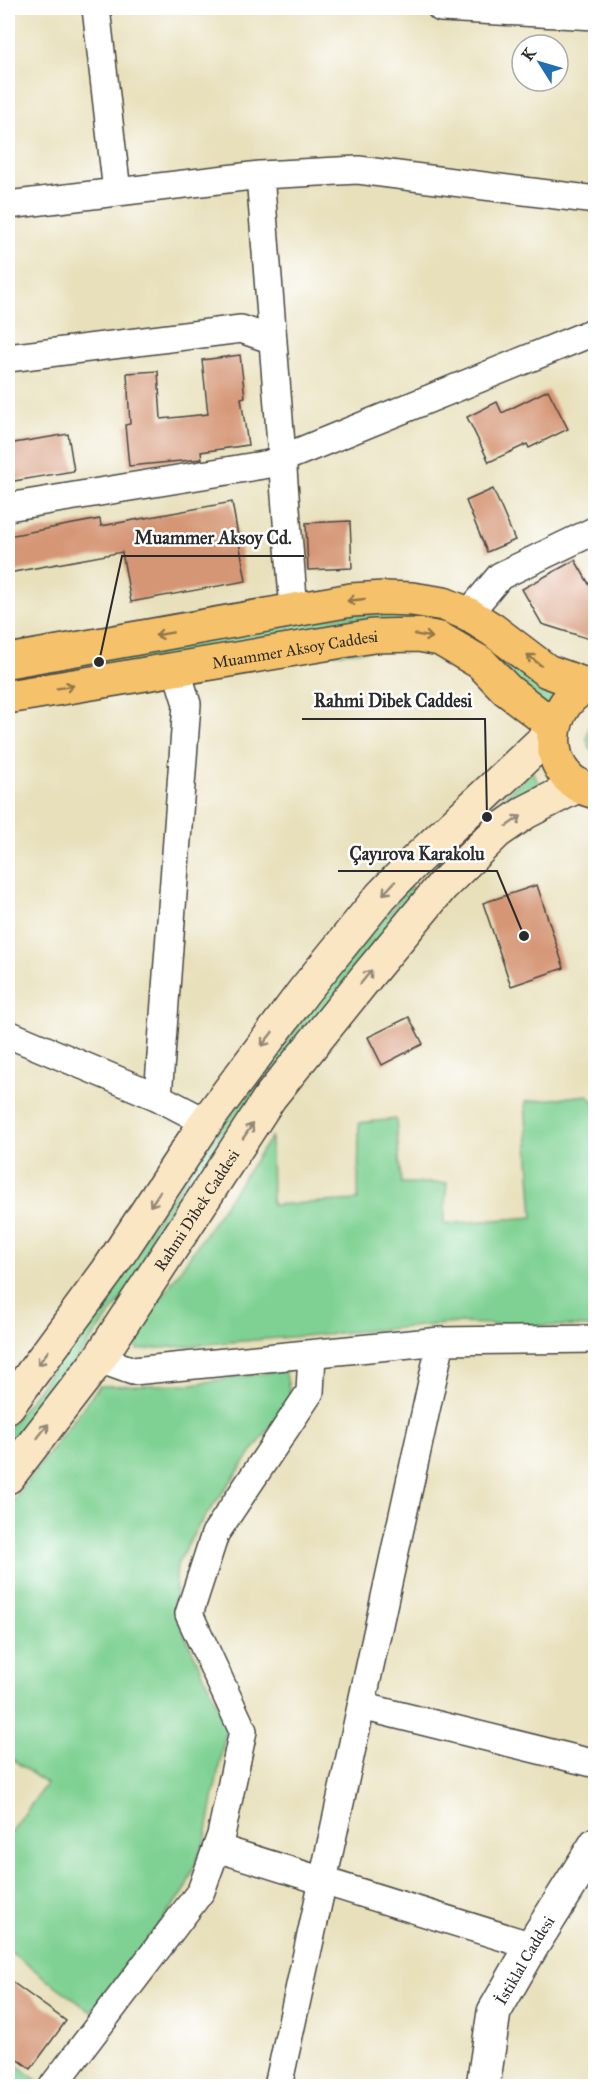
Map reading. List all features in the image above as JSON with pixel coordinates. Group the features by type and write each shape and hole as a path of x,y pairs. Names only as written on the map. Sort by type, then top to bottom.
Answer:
{"main road":[{"path":"8,661 351,600 412,599 444,604 468,614 494,630 547,671 591,684"},
{"name":"Muammer Aksoy Caddesi","path":"8,697 373,636 419,635 440,639 481,663 507,690 553,729"},
{"path":"13,1390 107,1272 206,1122 304,991 381,897 456,821 553,729 560,710 571,695 591,684"},
{"name":"Rahmi Dibek Caddesi","path":"553,729 558,762 567,775 587,788"},
{"name":"Rahmi Dibek Caddesi","path":"8,1477 99,1359 270,1097 405,930 442,886 497,832 526,812 587,788"}],"street":[{"path":"96,8 117,192"},
{"path":"441,8 596,16"},
{"path":"8,205 260,175 358,170 596,200"},
{"path":"260,175 294,611"},
{"path":"8,358 241,329 273,340"},
{"path":"8,507 269,464 596,330"},
{"path":"468,614 500,576 596,530"},
{"path":"158,1097 187,704 176,668"},
{"path":"8,1034 158,1097 206,1122"},
{"path":"99,1359 134,1371 441,1341 596,1339"},
{"path":"278,2086 441,1341"},
{"path":"53,2086 201,1891 217,1848 243,1731 189,1614 215,1534 310,1392 312,1354"},
{"path":"361,1706 596,1764"},
{"name":"İstiklal Caddesi","path":"483,2086 494,2013 532,1946 596,1844"},
{"path":"217,1848 532,1946"}],"green space":[{"path":"398,610 460,623 535,681 560,695 545,717 474,641 8,684 8,673 338,616"},
{"path":"595,721 595,755 589,747 587,738 589,729"},
{"path":"532,771 541,788 443,865 436,859"},
{"path":"410,886 417,893 101,1327 8,1449 8,1429 47,1377 203,1152 321,995"},
{"path":"588,1095 595,1103 595,1327 457,1323 138,1350 134,1338 271,1137 272,1205 358,1200 359,1123 396,1119 401,1183 447,1183 444,1224 533,1217 525,1102"},
{"path":"285,1370 291,1398 197,1528 177,1565 174,1612 227,1724 206,1837 184,1892 91,2012 8,1950 8,1837 46,1784 8,1756 8,1507 99,1386 192,1384"},
{"path":"8,2058 39,2082 35,2086 8,2086"}],"building":[{"path":"240,355 245,397 241,398 248,445 201,452 202,459 129,466 125,425 130,424 127,373 158,371 161,419 208,414 202,360"},
{"path":"548,390 568,429 529,448 527,444 489,462 467,417 497,402 502,413"},
{"path":"68,434 74,471 8,482 8,444"},
{"path":"493,489 515,540 487,552 466,501"},
{"path":"232,502 246,581 131,602 122,552 8,573 8,536 100,519 101,526"},
{"path":"350,521 352,568 308,570 306,523"},
{"path":"575,560 596,596 596,641 542,624 522,589"},
{"path":"537,885 564,968 511,986 483,903"},
{"path":"409,1017 423,1044 382,1065 368,1037"},
{"path":"8,1979 66,2021 31,2069 8,2052"}],"place":[{"name":"Muammer Aksoy Cd.","path":"99,662"},
{"name":"Rahmi Dibek Caddesi","path":"487,817"},
{"name":"Çayırova Karakolu","path":"524,936"}]}
